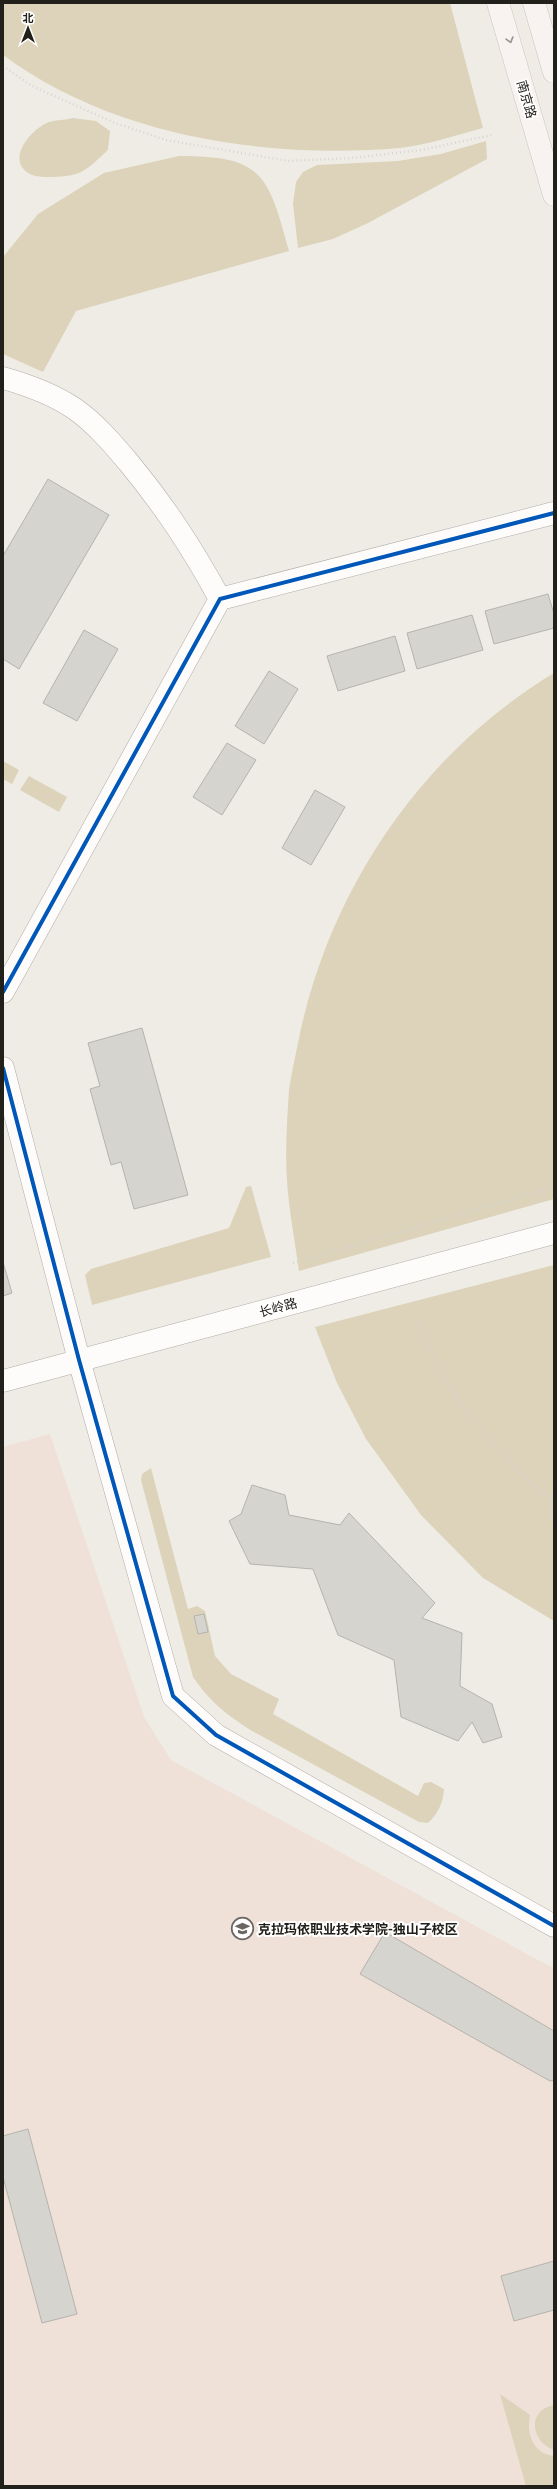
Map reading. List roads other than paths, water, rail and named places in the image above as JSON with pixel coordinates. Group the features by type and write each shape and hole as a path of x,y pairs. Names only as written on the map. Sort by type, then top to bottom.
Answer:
{"main road":[{"name":"南京路","path":"498,3 554,195"},
{"path":"534,3 554,72"}],"street":[{"path":"3,378 33,386 76,409 112,443 152,492 187,539 220,599"},
{"path":"3,992 220,599 554,513"},
{"path":"3,1068 79,1360 173,1696 216,1735 554,1926"},
{"name":"长岭路","path":"3,1381 554,1233"}],"place":[{"name":"克拉玛依职业技术学院-独山子校区","path":"242,1929"}]}
